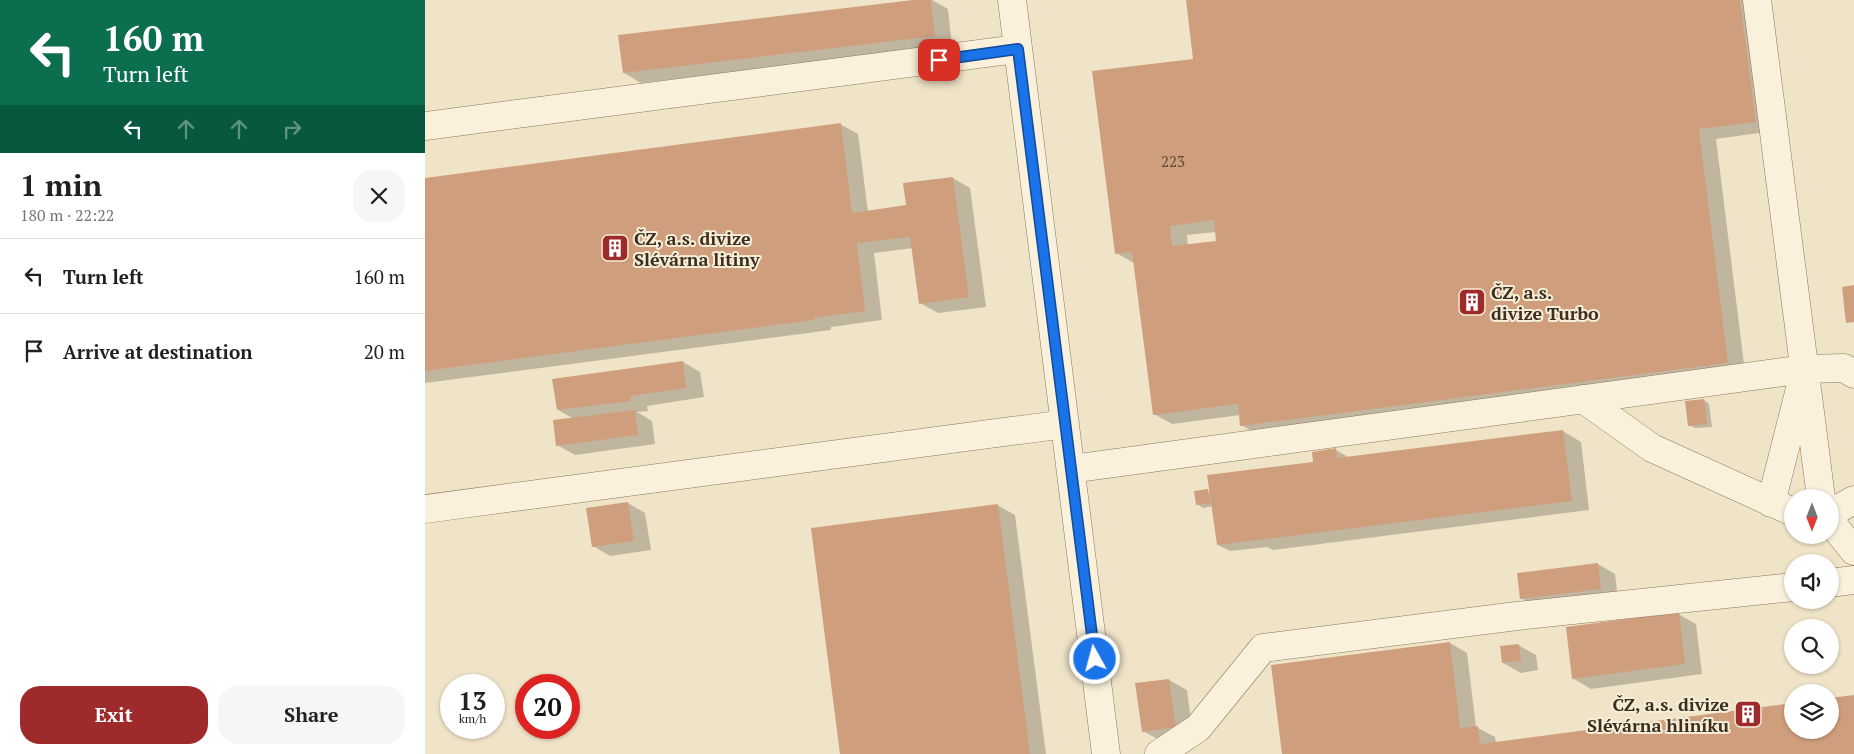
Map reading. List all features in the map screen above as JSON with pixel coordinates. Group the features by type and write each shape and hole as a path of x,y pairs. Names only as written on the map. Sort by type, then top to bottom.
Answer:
{"lane":[{"path":"1012,0 1107,754"},
{"path":"1757,0 1820,489"},
{"path":"425,126 1018,49"},
{"path":"1071,468 1805,369 1844,368 1854,374"},
{"path":"1583,399 1652,448 1782,507 1805,369"},
{"path":"425,509 1065,424"},
{"path":"1839,508 1854,500"},
{"path":"1839,532 1854,551"},
{"path":"1839,582 1854,580"},
{"path":"1159,754 1198,728 1263,648 1517,616 1784,588"}],"building":[{"path":"913,0 931,0 935,36 623,73 618,35"},
{"path":"1186,0 1740,0 1756,122 1699,129 1728,363 1240,426 1238,404 1153,415 1132,252 1115,254 1092,71 1193,59","holes":["1214,220 1216,241 1172,246 1170,226"]},
{"name":"ČZ, a.s. divize Slévárna litiny","path":"841,123 852,213 906,205 903,183 953,177 969,297 919,304 910,237 857,243 865,311 814,318 814,320 425,371 425,178"},
{"path":"1854,285 1854,322 1846,323 1842,287"},
{"path":"683,361 686,388 630,396 631,401 557,410 552,379"},
{"path":"1704,399 1707,424 1688,426 1685,401"},
{"path":"635,410 638,435 556,446 553,420"},
{"path":"1563,430 1572,501 1217,545 1207,475 1313,462 1312,452 1336,448 1337,458"},
{"path":"1208,489 1210,503 1196,505 1194,491"},
{"path":"628,502 634,541 592,547 586,508"},
{"path":"998,504 1030,754 840,754 811,528"},
{"path":"1598,563 1601,589 1520,599 1517,573"},
{"path":"1679,612 1685,664 1572,679 1566,627"},
{"path":"1450,642 1460,728 1478,726 1480,744 1784,704 1784,739 1839,739 1839,697 1854,695 1854,754 1282,754 1271,665"},
{"path":"1519,644 1521,661 1502,663 1500,646"},
{"path":"1169,679 1176,727 1142,732 1135,683"}],"place":[{"name":"ČZ, a.s. divize Slévárna litiny","path":"615,248"},
{"name":"ČZ, a.s. divize Turbo","path":"1472,302"},
{"name":"ČZ, a.s. divize Slévárna hliníku","path":"1748,714"}],"route":[{"path":"939,60 1018,49 1095,659"}]}
